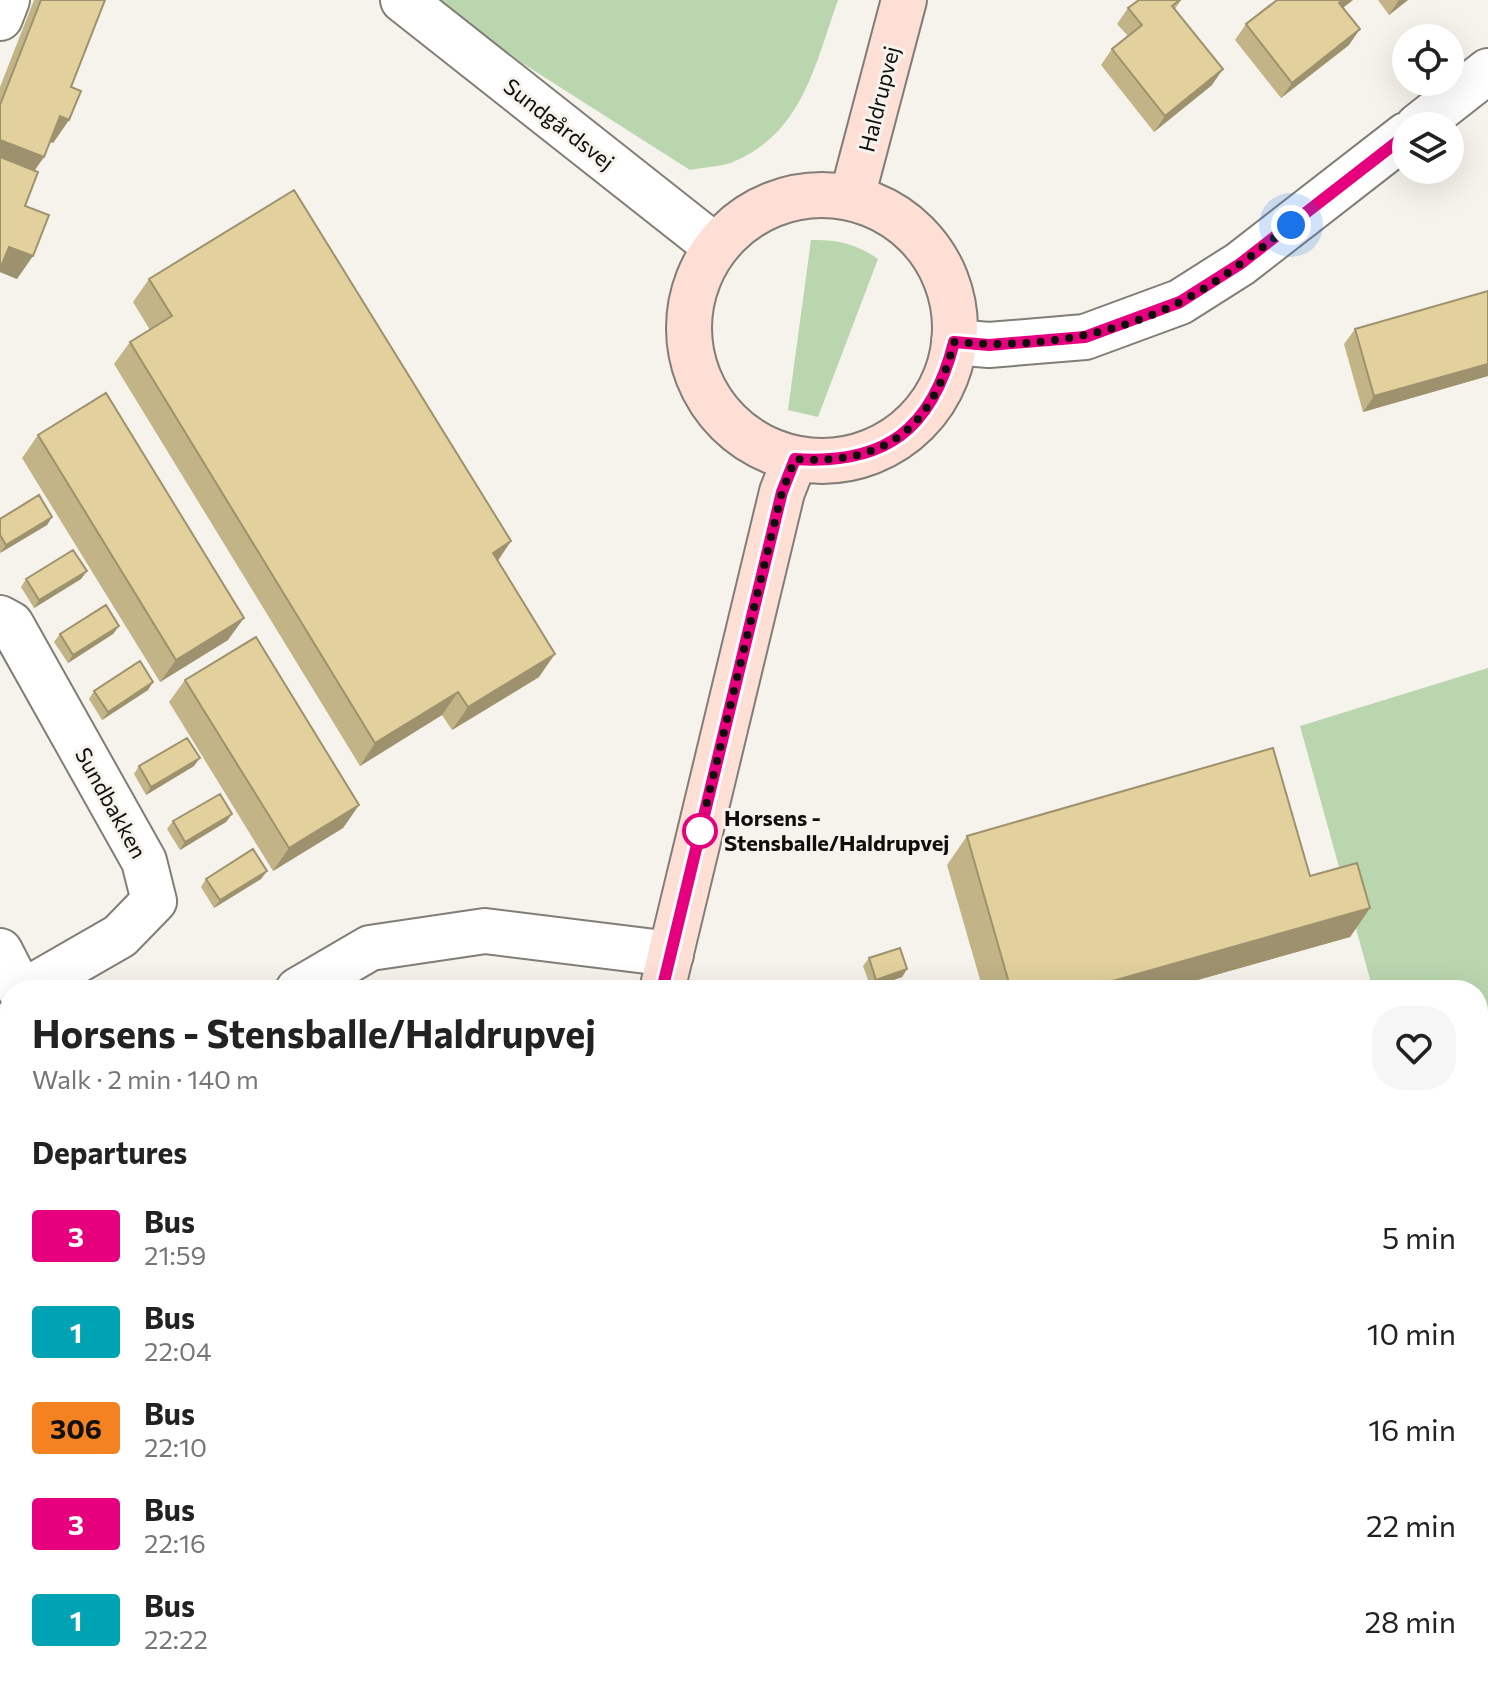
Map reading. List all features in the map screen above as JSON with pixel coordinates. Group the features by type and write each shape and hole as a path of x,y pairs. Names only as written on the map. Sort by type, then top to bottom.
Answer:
{"main road":[{"name":"Haldrupvej","path":"852,197 904,0"},
{"path":"808,196 852,197 885,209 912,230 935,259 952,302 954,342 937,393 901,436 855,457 831,461 795,459 766,449 739,432 709,399 695,371 689,338 691,306 703,268 716,247 739,224 783,202 808,196"},
{"path":"666,972 782,492 795,459"}],"street":[{"path":"0,18 7,0"},
{"name":"Sundgårdsvej","path":"403,0 716,247"},
{"path":"1436,112 1488,71"},
{"path":"954,342 989,345 1085,337 1180,302 1240,264 1392,146"},
{"name":"Sundbakken","path":"0,618 11,624 144,861 154,901 120,936 43,980"},
{"path":"315,980 370,948 485,931 666,972"},
{"path":"0,951 15,980"}],"green space":[{"path":"441,0 838,0 803,94 776,133 757,149 733,162 690,170 522,63"},
{"path":"811,240 846,244 878,259 818,417 788,410"},
{"path":"1488,668 1488,980 1370,980 1300,726"}],"building":[{"path":"41,0 105,0 71,87 81,91 69,120 60,116 44,157 0,140 0,105"},
{"path":"1139,0 1180,0 1172,6 1223,69 1165,116 1112,49 1142,25 1128,8"},
{"path":"1277,0 1343,0 1339,3 1360,29 1292,83 1246,24"},
{"path":"0,157 38,172 25,206 49,215 33,256 9,247 0,269"},
{"path":"294,190 511,541 493,553 555,654 468,707 458,692 375,743 130,342 172,316 149,279"},
{"path":"1488,291 1488,364 1374,396 1355,329"},
{"path":"106,393 244,618 176,660 38,435"},
{"path":"39,495 52,517 6,545 0,535 0,519"},
{"path":"73,550 87,571 39,600 26,579"},
{"path":"106,605 119,626 73,655 60,634"},
{"path":"256,637 359,805 289,848 185,680"},
{"path":"140,661 153,682 108,712 94,691"},
{"path":"187,738 200,758 151,787 139,766"},
{"path":"1273,748 1310,876 1357,863 1370,908 1116,980 1008,980 967,836"},
{"path":"220,794 232,814 185,842 173,821"},
{"path":"253,849 267,871 220,900 206,879"},
{"path":"900,948 907,969 876,980 869,958"}],"bus line":[{"name":"3","path":"664,980 782,492 795,459 831,461 855,457 879,449 901,436 930,405 945,380 954,342 989,345 1085,337 1180,302 1240,264 1392,146"}],"place":[{"name":"Horsens - Stensballe/Haldrupvej","path":"700,831"}],"route":[{"path":"700,831 700,834 782,492 795,459 831,461 855,457 879,449 901,436 930,405 945,380 954,342 989,345 1085,337 1180,302 1240,264 1291,225"}]}
